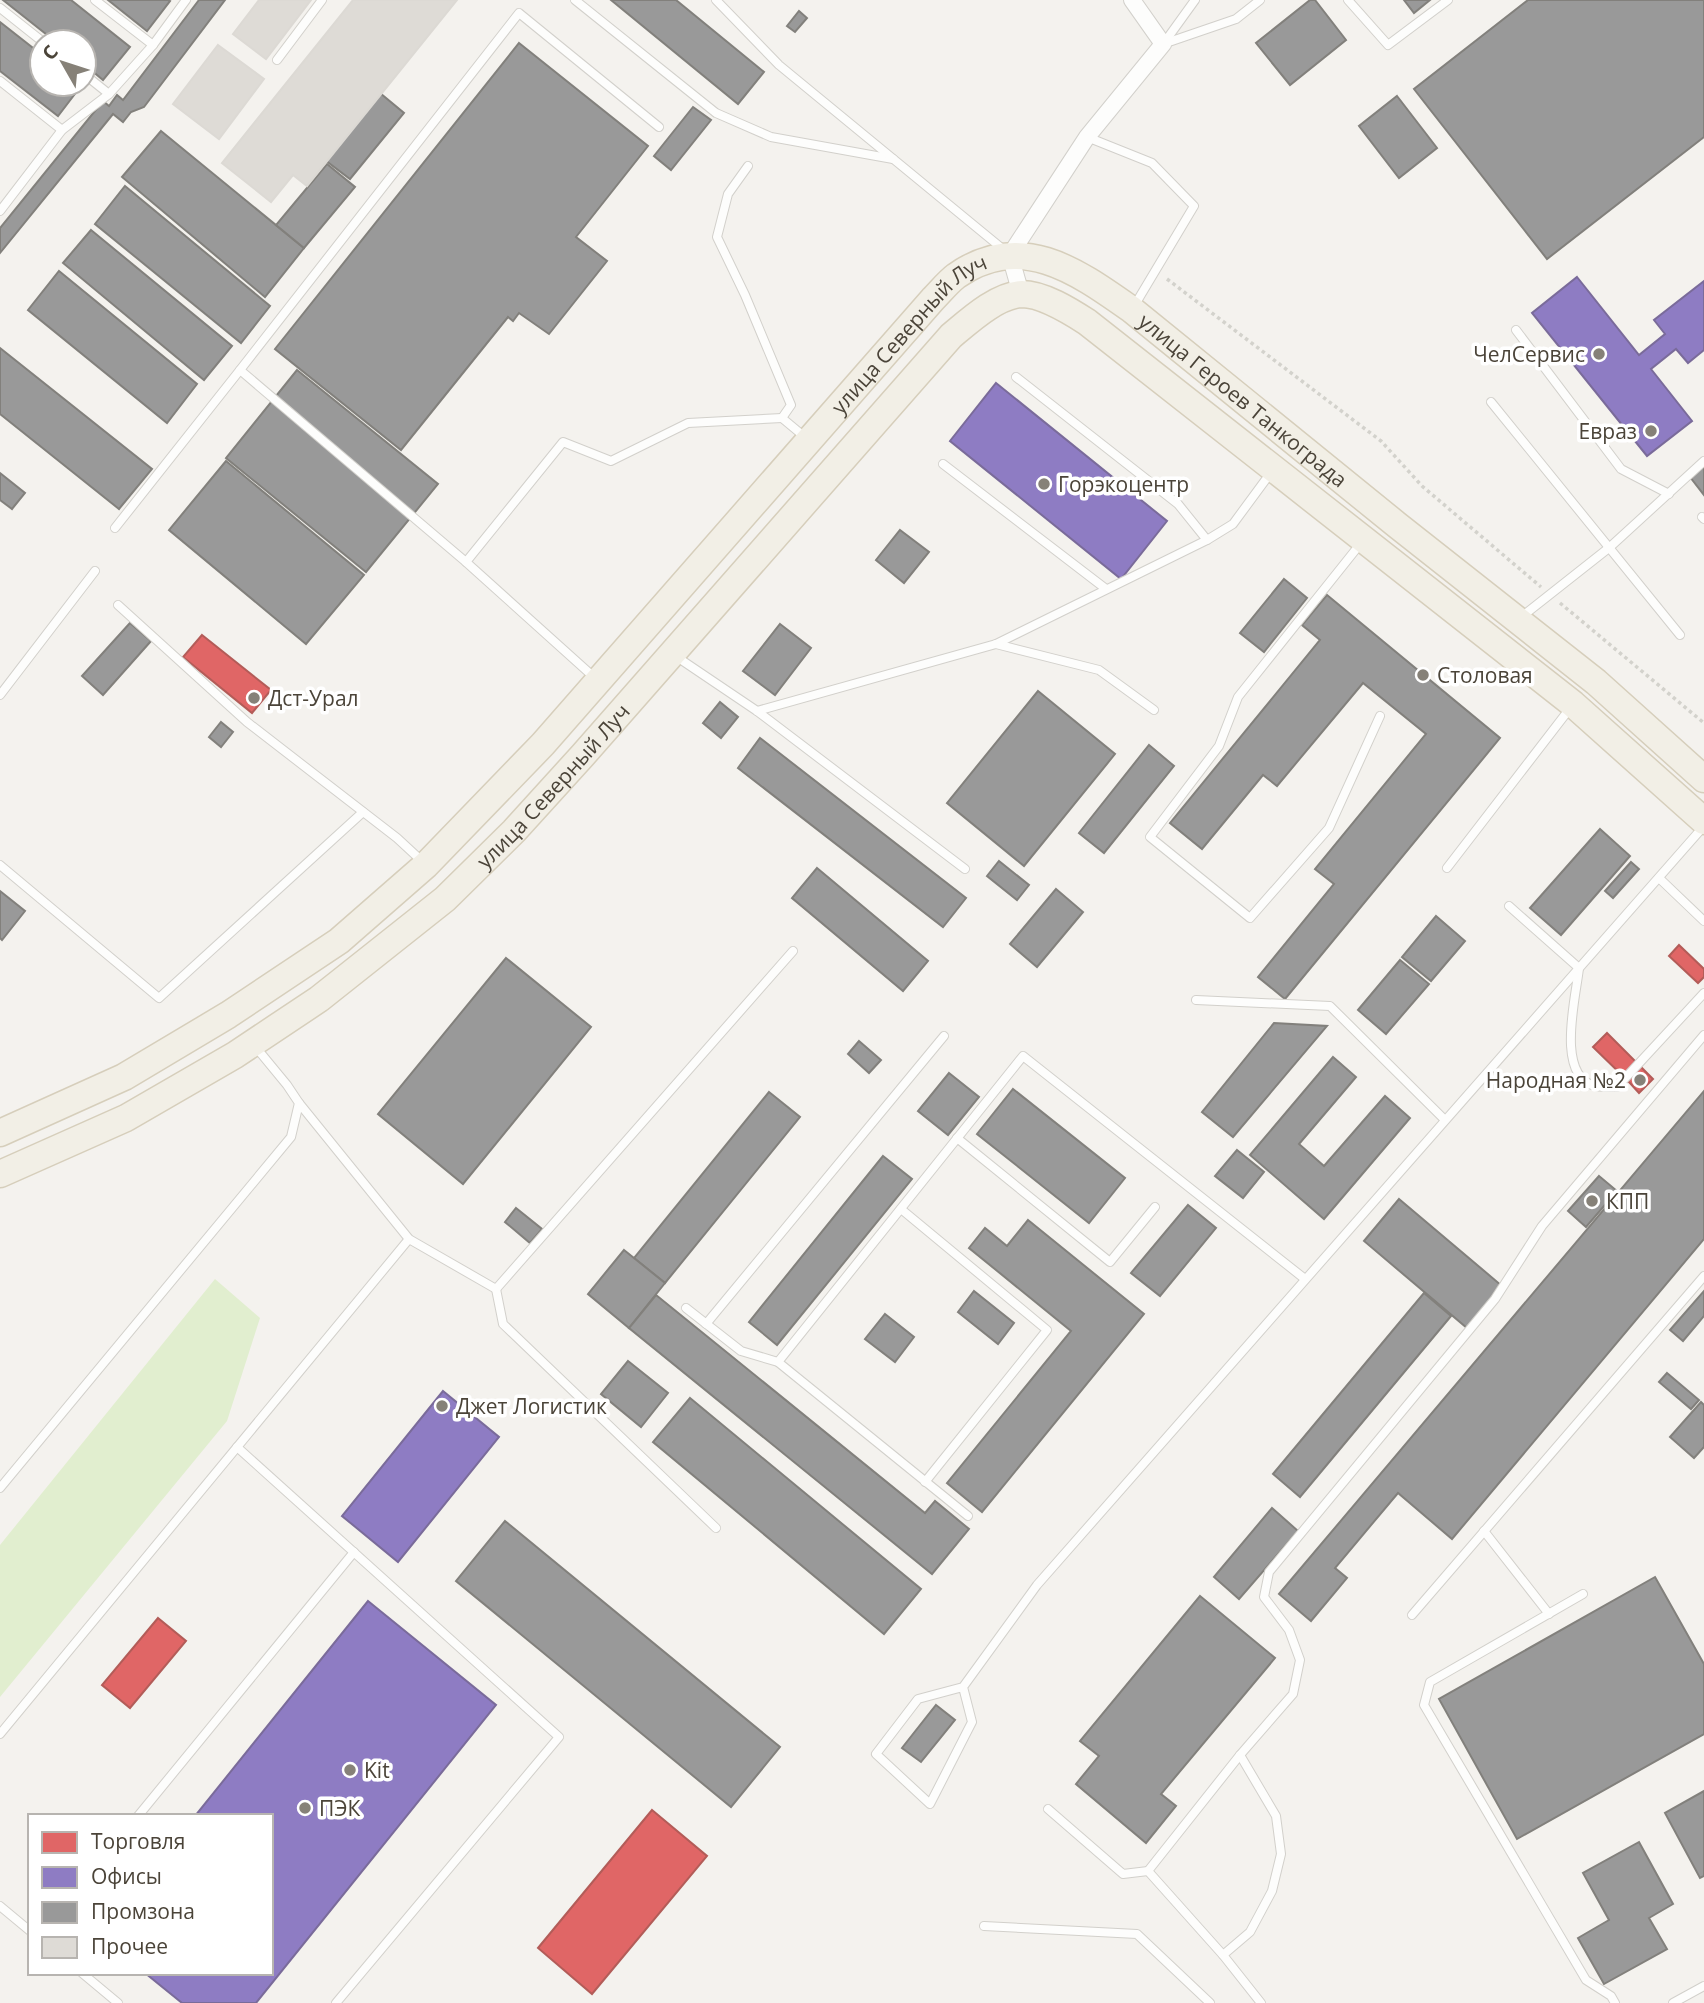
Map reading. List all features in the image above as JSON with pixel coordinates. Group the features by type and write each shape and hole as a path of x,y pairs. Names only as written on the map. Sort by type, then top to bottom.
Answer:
{"main road":[{"name":"улица Героев Танкограда","path":"1010,256 1044,258 1086,278 1132,310 1596,682 1704,779"},
{"name":"улица Северный Луч","path":"0,1133 124,1077 228,1015 339,941 426,866 488,803 598,681 933,299 955,277 976,265 1010,256"},
{"name":"улица Героев Танкограда","path":"1021,294 1059,304 1087,322 1573,704 1704,821"},
{"name":"улица Северный Луч","path":"0,1174 126,1118 252,1043 319,999 445,899 514,831 951,336 988,306 1021,294"}],"street":[{"path":"1021,294 1010,256 1087,137 1163,44 1132,0"}],"lane":[{"path":"95,0 153,45"},
{"path":"0,211 62,130 109,94 153,45 186,0"},
{"path":"277,60 322,0"},
{"path":"575,0 716,113 771,137 896,160"},
{"path":"716,0 779,65 1010,256"},
{"path":"1163,44 1195,0"},
{"path":"1163,44 1236,19 1260,0"},
{"path":"1348,0 1388,45 1448,0"},
{"path":"0,8 28,30"},
{"path":"115,528 519,13 659,127"},
{"path":"0,81 62,130"},
{"path":"98,85 109,94"},
{"path":"1087,137 1152,163 1194,206 1132,310"},
{"path":"748,166 728,194 717,236 745,295 790,405 782,418"},
{"path":"1516,330 1621,469 1669,494"},
{"path":"240,369 466,562 598,681"},
{"path":"1016,377 1178,504 1207,540"},
{"path":"1491,402 1680,635"},
{"path":"466,562 563,442 611,461 688,423 782,418 810,441"},
{"path":"1517,620 1610,547 1704,461"},
{"path":"943,464 1106,589"},
{"path":"757,711 996,644 1207,540 1233,524 1274,468"},
{"path":"1364,540 1238,697 1219,746 1150,837 1250,918 1329,828 1380,716"},
{"path":"0,695 95,571"},
{"path":"118,605 247,722 363,812 426,866"},
{"path":"996,644 1099,670 1154,710"},
{"path":"671,653 757,711 965,869"},
{"path":"1447,868 1573,704"},
{"path":"0,865 159,998 363,812"},
{"path":"962,1687 972,1722 930,1804 876,1754 918,1699 962,1687 1037,1585 1704,827"},
{"path":"1659,878 1704,921"},
{"path":"1509,906 1579,968"},
{"path":"496,1289 793,951"},
{"path":"1579,968 1570,1047 1575,1070 1592,1086 1618,1087 1704,993"},
{"path":"1196,1000 1329,1006 1445,1120"},
{"path":"1048,1809 1124,1874 1148,1871 1240,1755 1293,1694 1300,1660 1289,1630 1264,1597 1269,1572 1495,1299 1542,1226 1704,1035"},
{"path":"706,1324 944,1036"},
{"path":"252,1043 409,1240 496,1289 503,1324 716,1528"},
{"path":"778,1362 1023,1056 1305,1279"},
{"path":"0,1488 290,1137 299,1103"},
{"path":"957,1138 1110,1262 1155,1207"},
{"path":"901,1209 1047,1330 925,1482"},
{"path":"0,1734 409,1240"},
{"path":"1412,1615 1704,1276"},
{"path":"686,1308 741,1351 778,1362 968,1516"},
{"path":"237,1447 559,1737 336,2003"},
{"path":"1484,1531 1549,1614"},
{"path":"140,1814 354,1552"},
{"path":"1583,1594 1430,1682 1424,1704 1586,1980 1611,1996 1615,2003"},
{"path":"1223,1955 1250,1932 1272,1891 1281,1854 1276,1816 1240,1755"},
{"path":"1148,1871 1223,1955 1261,2003"},
{"path":"0,1906 28,1929"},
{"path":"985,1926 1137,1934 1210,2003"},
{"path":"84,1975 118,2003"},
{"path":"1673,2003 1704,1986"}],"path":[{"path":"1156,270 1381,441 1422,485 1704,723"}],"green space":[{"path":"215,1279 260,1318 227,1421 0,1697 0,1545"}],"building: Торговля":[{"path":"202,635 271,690 252,713 183,657"},
{"path":"1679,945 1704,969 1704,977 1698,983 1669,956"},
{"path":"1607,1033 1641,1067 1628,1081 1593,1047"},
{"path":"1641,1067 1653,1079 1639,1093 1628,1081"},
{"path":"158,1618 186,1641 130,1708 102,1685"},
{"path":"652,1810 707,1856 592,1994 538,1948"}],"building: Офисы":[{"path":"1577,277 1639,355 1665,334 1654,320 1704,281 1704,350 1688,363 1676,349 1651,369 1692,421 1647,456 1532,313"},
{"path":"996,383 1167,521 1121,579 950,441"},
{"path":"443,1391 499,1437 398,1562 342,1516"},
{"path":"368,1601 496,1705 256,2003 182,2003 147,1975 273,1975 273,1814 197,1814"}],"building: Промзона":[{"path":"3,0 71,0 130,47 103,80 98,76 98,28 38,28"},
{"path":"108,0 168,0 170,1 147,31"},
{"path":"199,0 225,0 144,107 131,112 123,122 113,114 0,253 0,228 103,101 109,106 117,95 123,100"},
{"path":"611,0 676,0 764,72 738,104"},
{"path":"1310,0 1315,0 1346,40 1290,85 1256,43"},
{"path":"1404,0 1430,0 1414,13"},
{"path":"1528,0 1704,0 1704,137 1547,259 1414,89"},
{"path":"799,11 807,18 795,32 787,26"},
{"path":"0,22 28,44 28,93 0,71"},
{"path":"519,43 648,146 576,237 607,261 549,334 519,313 513,321 508,317 401,450 275,349"},
{"path":"380,93 404,113 350,179 325,160"},
{"path":"1397,96 1437,148 1399,178 1359,126"},
{"path":"35,98 72,98 58,116"},
{"path":"693,107 711,120 671,170 654,156"},
{"path":"161,131 304,248 265,297 122,177"},
{"path":"327,164 355,187 304,248 276,225"},
{"path":"125,186 270,306 241,343 95,224"},
{"path":"91,230 232,346 204,380 63,263"},
{"path":"59,271 197,384 167,423 28,310"},
{"path":"0,348 152,469 119,509 0,414"},
{"path":"297,370 438,484 366,572 226,458"},
{"path":"226,461 364,575 306,644 169,530"},
{"path":"1704,466 1704,495 1690,477"},
{"path":"0,473 25,493 12,509 0,500"},
{"path":"900,530 929,552 904,583 876,560"},
{"path":"1284,579 1307,598 1264,652 1240,633"},
{"path":"1327,595 1500,738 1285,999 1258,977 1334,884 1315,869 1426,734 1363,683 1277,786 1263,775 1202,849 1170,823 1320,640 1302,625"},
{"path":"130,623 151,641 103,695 82,676"},
{"path":"780,624 811,648 775,695 743,671"},
{"path":"1038,691 1115,754 1024,866 947,803"},
{"path":"720,702 738,717 721,738 703,723"},
{"path":"221,722 233,732 221,747 209,737"},
{"path":"760,738 966,898 943,927 738,768"},
{"path":"1149,745 1174,766 1104,853 1079,833"},
{"path":"1600,829 1630,856 1561,935 1530,908"},
{"path":"999,861 1029,885 1017,900 987,876"},
{"path":"1631,862 1639,869 1613,898 1605,891"},
{"path":"817,868 928,961 903,991 792,898"},
{"path":"1056,889 1083,912 1037,967 1010,944"},
{"path":"0,891 25,911 2,940 0,938"},
{"path":"1436,916 1465,941 1431,981 1402,957"},
{"path":"506,958 591,1027 463,1184 378,1114"},
{"path":"1400,960 1429,984 1386,1034 1358,1010"},
{"path":"1274,1023 1327,1026 1233,1137 1202,1112"},
{"path":"859,1041 881,1060 869,1073 848,1054"},
{"path":"1333,1057 1356,1077 1299,1144 1324,1166 1385,1096 1410,1118 1324,1219 1250,1155"},
{"path":"949,1073 979,1097 948,1135 918,1111"},
{"path":"1013,1089 1125,1178 1089,1223 977,1134"},
{"path":"1704,1091 1704,1239 1452,1539 1398,1493 1335,1568 1347,1578 1311,1621 1279,1594"},
{"path":"769,1092 800,1117 665,1283 634,1258"},
{"path":"1237,1150 1264,1172 1243,1198 1215,1176"},
{"path":"883,1156 912,1179 777,1345 749,1322"},
{"name":"КПП","path":"1599,1176 1617,1191 1586,1227 1568,1211"},
{"path":"1399,1199 1502,1286 1467,1328 1364,1241"},
{"path":"1188,1205 1216,1228 1160,1296 1131,1273"},
{"path":"516,1208 542,1229 530,1243 505,1222"},
{"path":"1028,1220 1144,1314 982,1512 947,1483 1071,1331 969,1248 985,1228 1007,1246"},
{"path":"624,1250 665,1283 629,1328 588,1294"},
{"path":"974,1291 1014,1323 998,1344 958,1312"},
{"path":"1704,1291 1704,1316 1683,1341 1670,1330"},
{"path":"1424,1293 1451,1316 1300,1497 1273,1474"},
{"path":"656,1295 925,1513 935,1501 969,1529 932,1574 629,1328"},
{"path":"885,1314 914,1337 895,1362 865,1339"},
{"path":"628,1361 668,1393 641,1427 601,1394"},
{"path":"1667,1373 1699,1400 1691,1409 1659,1382"},
{"path":"690,1398 921,1589 884,1634 653,1442"},
{"path":"1701,1402 1704,1405 1704,1447 1694,1458 1670,1437"},
{"path":"1272,1508 1298,1531 1239,1599 1214,1577"},
{"path":"505,1521 780,1747 731,1807 456,1581"},
{"path":"1655,1577 1704,1664 1704,1734 1517,1839 1439,1699"},
{"path":"1200,1596 1275,1658 1161,1794 1176,1806 1146,1843 1076,1784 1099,1756 1080,1741"},
{"path":"936,1705 955,1720 921,1762 902,1748"},
{"path":"1704,1791 1704,1876 1700,1878 1665,1813"},
{"path":"1639,1842 1673,1904 1649,1918 1667,1949 1604,1984 1578,1938 1609,1920 1583,1873"}],"building: Прочее":[{"path":"259,0 311,0 266,59 233,34"},
{"path":"353,0 457,0 307,186 293,175 271,202 222,163"},
{"path":"218,45 264,79 219,139 173,104"}],"place":[{"name":"ЧелСервис","path":"1599,354"},
{"name":"Евраз","path":"1651,431"},
{"name":"Горэкоцентр","path":"1044,484"},
{"name":"Столовая","path":"1423,675"},
{"name":"Дст-Урал","path":"254,698"},
{"name":"Народная №2","path":"1640,1080"},
{"name":"КПП","path":"1592,1201"},
{"name":"Джет Логистик","path":"442,1406"},
{"name":"Kit","path":"350,1770"},
{"name":"ПЭК","path":"305,1808"}]}
